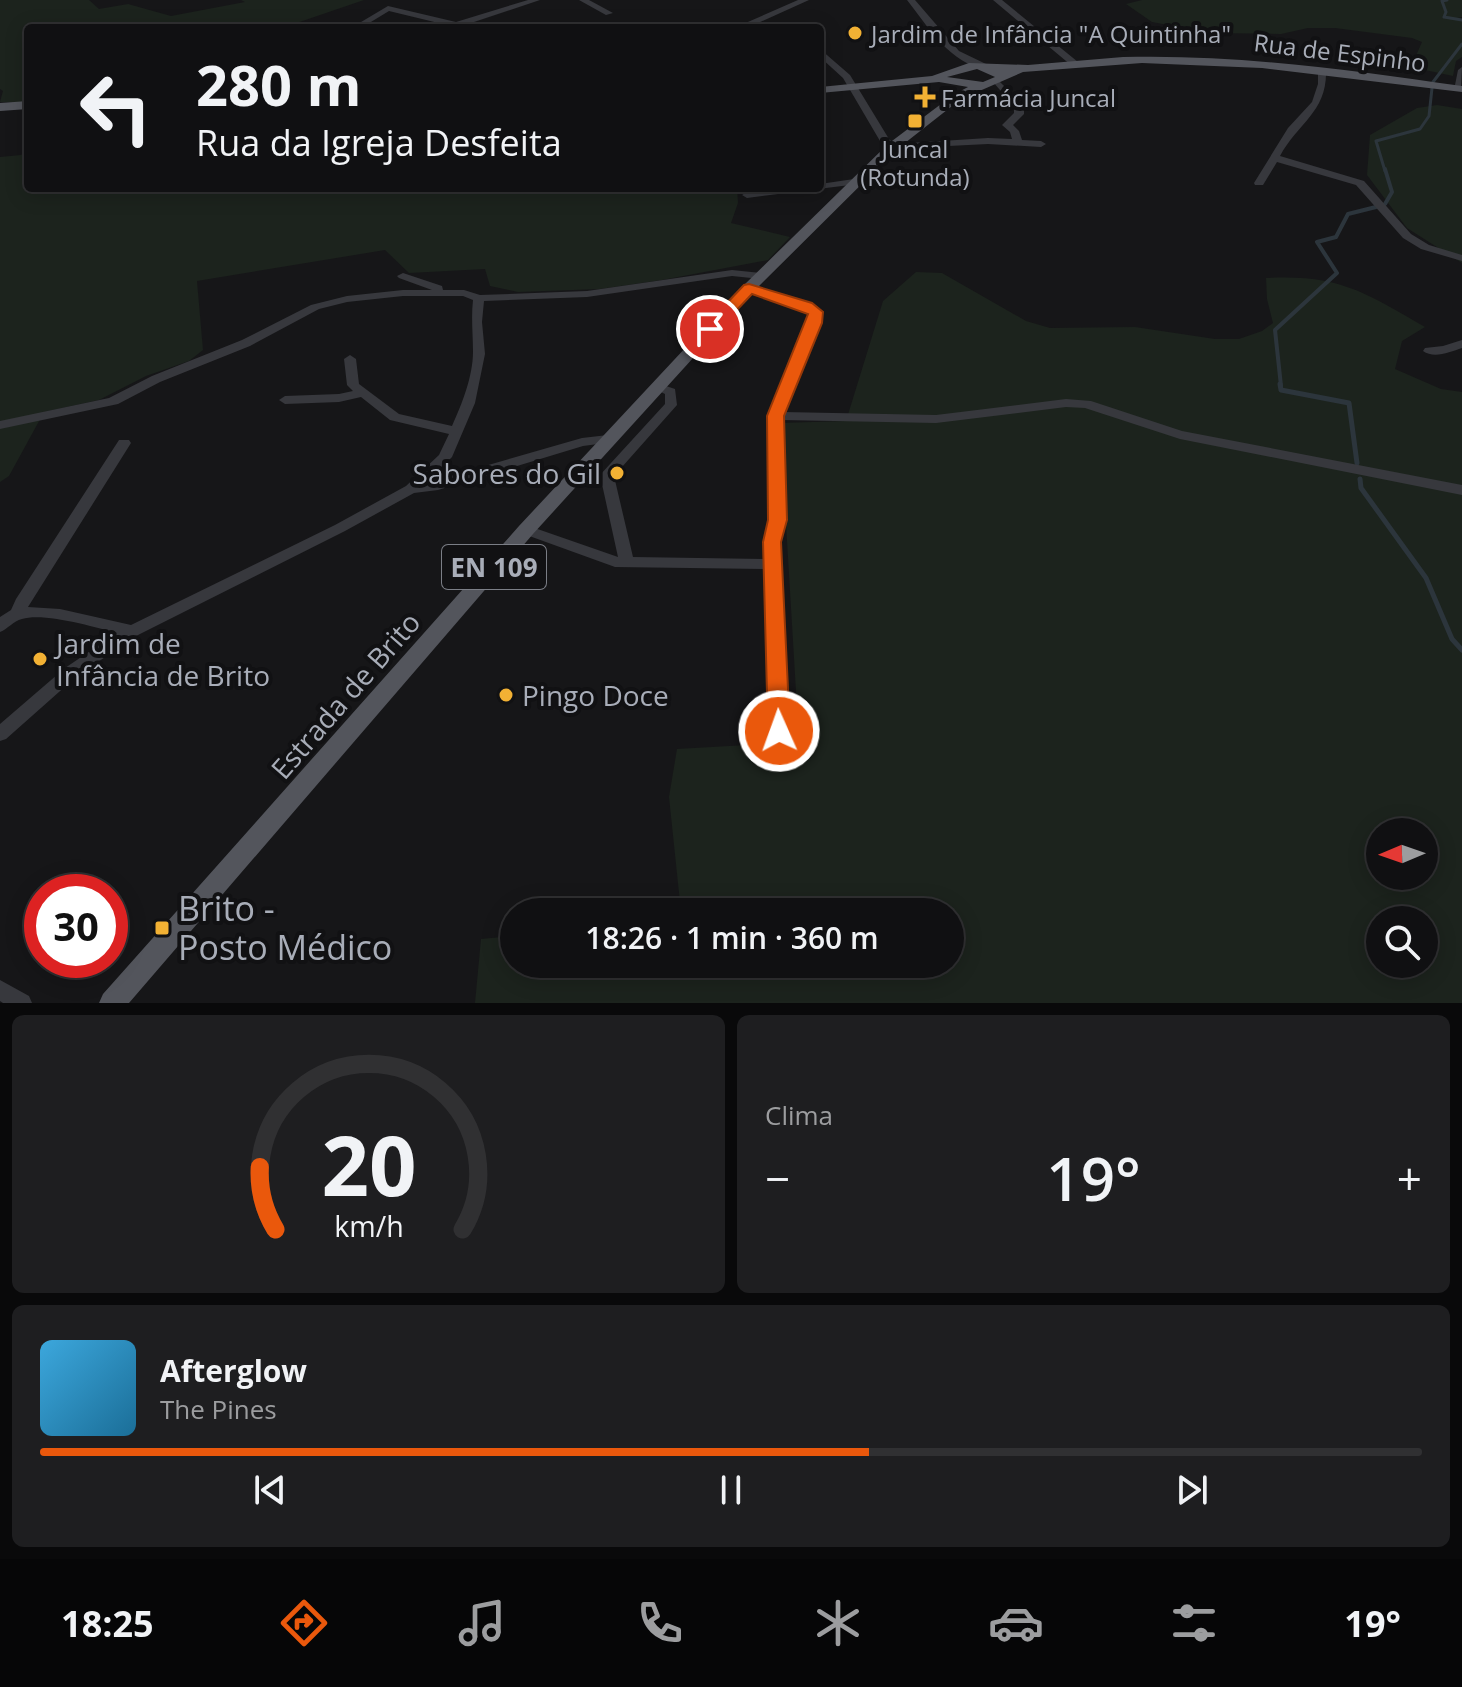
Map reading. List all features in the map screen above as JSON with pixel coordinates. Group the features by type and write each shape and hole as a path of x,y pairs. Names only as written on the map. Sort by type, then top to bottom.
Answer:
{"main road":[{"name":"Rua de Espinho","path":"987,67 1022,70 1075,64 1177,60 1252,63 1459,88"},
{"name":"EN 109","path":"959,79 987,67"},
{"path":"987,67 990,83"},
{"name":"Rua de Espinho","path":"990,83 1022,70"},
{"path":"824,90 925,79 959,79"},
{"name":"Estrada de Brito","path":"112,1003 526,530 755,282 959,79 990,83"},
{"path":"0,107 24,105"}],"street":[{"path":"362,24 388,8 459,23 536,0"},
{"path":"583,0 609,13"},
{"path":"753,24 755,20 805,0"},
{"path":"911,0 956,53 987,67"},
{"path":"997,0 1075,64"},
{"path":"956,53 959,79"},
{"path":"824,55 854,86 885,141 892,147 969,141 1041,144"},
{"path":"824,65 834,64"},
{"path":"1459,88 1462,70"},
{"path":"1259,183 1285,138 1313,110 1321,95 1322,71"},
{"path":"990,83 1019,106 1019,114 1007,125 1014,131 1018,144"},
{"path":"1275,158 1360,183 1407,236 1425,247 1462,258"},
{"path":"824,186 854,182"},
{"path":"747,195 775,192"},
{"path":"403,276 445,292 479,298 587,294 732,273 815,312 814,323 775,416 777,520 772,542 779,731"},
{"path":"0,425 113,401 156,379 246,343 315,307 347,299 445,292"},
{"path":"0,734 71,672 132,631 352,522 411,489 445,457 469,403 479,354 476,322 479,298"},
{"path":"1429,351 1462,344"},
{"path":"350,359 353,385 395,417 455,431"},
{"path":"627,563 607,475 671,405 671,392 657,387"},
{"path":"285,400 339,398 361,393"},
{"path":"775,416 936,419 1066,403 1086,404 1180,435 1462,490"},
{"path":"411,489 433,487 582,442 608,439"},
{"path":"18,614 21,603 124,443"},
{"path":"526,530 615,562 773,564"},
{"path":"0,626 26,612 104,623 132,631"},
{"path":"0,990 22,1003"}],"shaded area":[{"path":"0,0 89,0 99,9 128,4 171,16 245,2 241,0 364,0 294,24 24,24 24,102 0,102 3,91 0,89"},
{"path":"1142,0 1462,0 1462,17 1457,18 1462,20 1462,57 1456,61 1453,76 1411,67 1422,42 1412,38 1335,28 1308,28 1281,34 1210,33 1152,22 1126,4"},
{"path":"1437,105 1462,109 1462,263 1407,228 1367,175 1370,135 1417,108"},
{"path":"24,152 24,192 737,192 738,203 731,223 790,237 768,260 600,289 518,292 490,286 485,269 409,273 385,250 197,281 203,350 189,361 146,376 99,400 44,412 9,476 0,482 0,157"},
{"path":"916,272 942,273 1026,321 1050,328 1135,327 1215,339 1239,339 1262,331 1273,323 1266,278 1313,279 1350,288 1425,327 1402,341 1395,369 1441,389 1462,392 1462,1003 475,1003 481,939 500,937 500,978 964,978 964,898 680,898 669,797 677,749 799,742 780,423 846,421 883,301"}],"waterway":[{"path":"1447,0 1442,1 1446,12 1444,17 1462,20"},
{"path":"1433,82 1462,44"},
{"path":"1385,171 1376,141 1420,129 1429,116 1432,88"},
{"path":"1385,169 1392,192 1385,204"},
{"path":"1281,386 1275,330 1337,273 1317,242 1336,237 1348,214 1376,207"},
{"path":"1280,384 1281,390 1349,403 1357,463"},
{"path":"1360,479 1361,488 1426,578 1452,639 1462,650"}],"place":[{"name":"Jardim de Infância \"A Quintinha\"","path":"855,33"},
{"name":"Farmácia Juncal","path":"925,97"},
{"name":"Juncal (Rotunda)","path":"915,121"},
{"name":"Sabores do Gil","path":"617,473"},
{"name":"Jardim de Infância de Brito","path":"40,659"},
{"name":"Pingo Doce","path":"506,695"},
{"name":"Brito - Posto Médico","path":"162,928"}],"route":[{"path":"710,329 749,288 806,306 815,312 814,323 775,416 777,520 772,542 779,731"}]}
